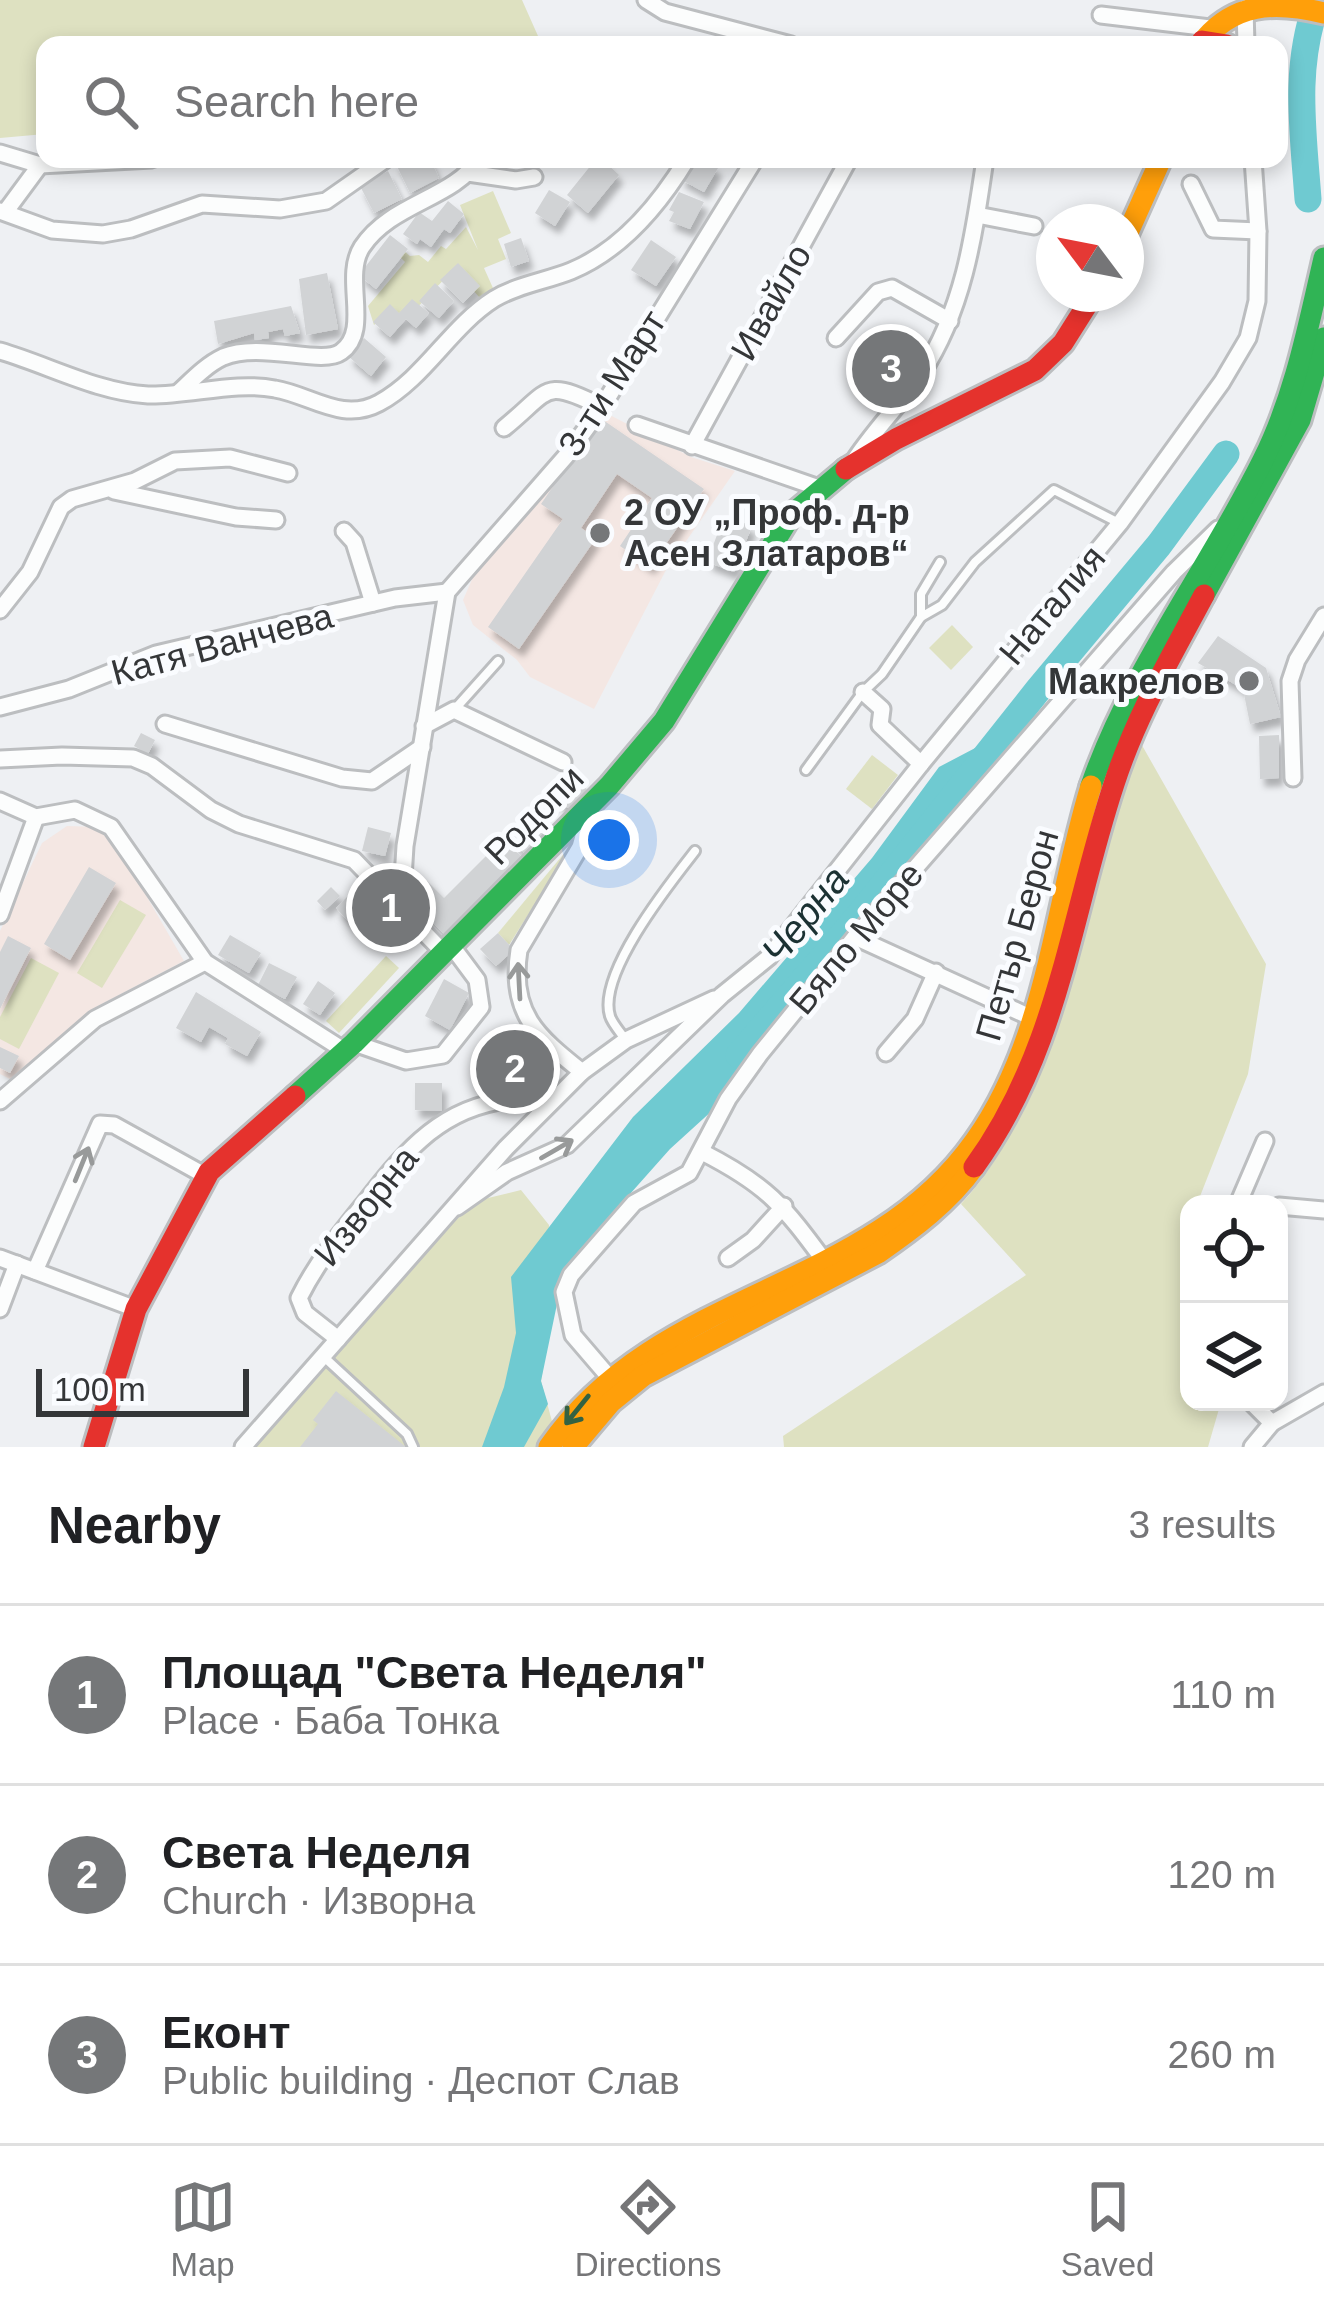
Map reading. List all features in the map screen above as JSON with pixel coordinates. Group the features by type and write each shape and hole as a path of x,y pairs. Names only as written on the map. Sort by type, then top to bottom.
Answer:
{"main road":[{"path":"1214,36 1239,10 1291,4 1324,14"},
{"path":"1141,204 1157,168"},
{"name":"Петър Берон","path":"548,1447 609,1377 656,1345 883,1229 921,1201 967,1153 1007,1086 1101,755 1284,414 1324,258"},
{"name":"Родопи","path":"94,1447 136,1309 206,1176 349,1047 593,801 664,721 791,515 850,466 1035,370 1063,343 1083,312"},
{"name":"Петър Берон","path":"573,1447 611,1402 643,1376 888,1246 934,1212 976,1170 1007,1126 1031,1073 1125,748 1160,650 1253,512 1300,420 1324,338"}],"street":[{"path":"646,0 665,12 757,36"},
{"path":"1239,10 1241,36"},
{"path":"1101,15 1193,36"},
{"path":"0,153 36,164"},
{"path":"38,168 3,211 52,230 103,235 202,204 305,207 326,201 373,168"},
{"path":"179,392 223,357 248,351 324,358 339,354 352,340 356,321 352,268 368,239 408,206 471,168"},
{"path":"480,168 516,180 534,177"},
{"path":"0,350 119,390 149,395 259,387 339,410 359,410 378,404 496,298 582,266 608,250 646,216 681,168"},
{"name":"3-ти Март","path":"447,592 566,456 602,407 749,168"},
{"name":"Ивайло","path":"692,446 844,168"},
{"path":"850,466 920,374 950,321 962,289 984,168"},
{"name":"Наталия","path":"457,1207 507,1172 567,1145 784,940 921,764 1120,523 1222,382 1248,338 1256,301 1254,168"},
{"path":"1191,184 1213,229 1258,230"},
{"path":"977,215 1034,226"},
{"path":"836,338 878,292 892,288 950,321"},
{"path":"504,428 544,392 563,388 602,407"},
{"path":"637,425 823,489"},
{"path":"0,610 31,572 61,507 83,494 108,490 175,460 209,456 288,472"},
{"path":"108,490 236,517 276,520"},
{"name":"Бяло Море","path":"609,1377 573,1335 564,1292 587,1253 634,1203 689,1173 728,1099 855,937 1174,572 1233,514"},
{"path":"344,531 354,542 373,604"},
{"path":"401,910 404,846 447,592"},
{"name":"Катя Ванчева","path":"0,706 70,689 156,654 373,604 447,592"},
{"path":"1294,778 1290,681 1324,616"},
{"path":"863,692 882,709 880,725 921,764"},
{"path":"424,726 454,710 563,762"},
{"path":"165,724 357,780 372,781 422,747"},
{"path":"0,759 134,758 239,824 354,860 477,980 481,1006 443,1055 406,1061 349,1047 205,962 111,826 75,810 36,817 0,801"},
{"path":"582,1072 536,1034 517,996 517,963 519,950 580,847 593,801"},
{"path":"0,915 36,817"},
{"path":"855,937 1030,1017"},
{"path":"0,1101 7,1084 95,1019 205,962"},
{"path":"886,1053 915,1019 936,972"},
{"name":"Наталия","path":"243,1447 506,1148 582,1072 626,1040 722,995"},
{"name":"Изворна","path":"338,1339 305,1313 299,1298 332,1240 423,1136 469,1107 495,1102"},
{"path":"35,1271 100,1124 126,1131 206,1176"},
{"path":"1242,1195 1265,1141"},
{"path":"702,1152 738,1170 784,1206 825,1262"},
{"path":"728,1258 753,1240 784,1206"},
{"path":"1288,1207 1318,1209"},
{"path":"0,1258 136,1309"},
{"path":"0,1310 17,1264"},
{"path":"1252,1447 1272,1423 1324,1394"},
{"path":"1260,1411 1272,1423"}],"lane":[{"path":"806,770 920,617 942,605 975,562 1054,490 1120,523"},
{"path":"920,617 921,594 940,562"},
{"path":"454,710 498,662"},
{"path":"626,1040 610,1017 608,996 635,935 695,851"},
{"path":"323,1356 407,1434 413,1447"}],"shaded area":[{"name":"2 ОУ „Проф. д-р Асен Златаров“","path":"604,412 691,457 735,471 666,570 594,709 530,677 517,660 473,625 463,600 478,566"},
{"path":"67,826 98,827 136,878 184,961 94,1008 10,1079 0,1074 0,931 42,843"}],"green space":[{"path":"0,0 522,0 538,36 36,36 36,135 0,138"},
{"path":"493,191 511,233 498,239 506,259 484,268 497,297 480,298 454,269 413,312 396,322 387,312 374,325 368,306 405,262 394,251 397,245 428,262 466,227 478,250 460,205"},
{"path":"952,625 973,647 951,670 929,648"},
{"path":"1139,740 1266,964 1248,1074 1201,1195 1180,1195 1180,1411 1218,1411 1208,1447 784,1447 783,1436 1026,1275 961,1204 1018,1118 1054,1021"},
{"path":"872,755 898,775 872,809 846,789"},
{"path":"576,839 509,945 498,933"},
{"path":"120,900 146,915 102,988 77,973"},
{"path":"386,956 399,968 339,1033 326,1021"},
{"path":"31,958 59,973 19,1049 0,1039 0,1017"},
{"path":"521,1190 549,1225 550,1326 541,1381 559,1447 253,1447 445,1227 484,1199"}],"water":[{"path":"979,746 941,806 769,1007 760,1044 725,1099 670,1149 590,1239 562,1280 541,1381 548,1404 524,1447 482,1447 504,1387 516,1333 511,1277 633,1117 739,1013 872,858 939,767"}],"building":[{"path":"398,168 434,168 439,178 410,193"},
{"path":"589,168 612,168 619,175 588,213 567,195"},
{"path":"686,168 718,168 704,192 680,179"},
{"path":"388,171 402,199 374,213 360,186"},
{"path":"549,190 570,202 555,226 535,213"},
{"path":"679,192 704,202 690,229 669,221"},
{"path":"448,201 464,214 431,247 403,234 419,212 432,221"},
{"path":"390,235 408,249 376,289 359,275"},
{"path":"521,238 529,261 511,267 504,244"},
{"path":"651,240 676,257 656,286 631,270"},
{"path":"458,263 480,286 463,303 440,280"},
{"path":"327,273 338,329 306,335 299,279"},
{"path":"435,283 454,301 439,318 419,301"},
{"path":"412,299 429,313 416,328 406,319 390,337 373,322 390,304 399,313"},
{"path":"291,306 300,333 285,336 283,329 268,332 269,338 255,340 254,333 218,344 214,321"},
{"path":"364,338 386,357 371,376 348,356"},
{"path":"600,418 704,489 650,567 620,546 652,498 617,474 581,528 596,538 519,649 488,627 563,519 541,504"},
{"path":"724,516 752,526 734,572 707,562"},
{"name":"Макрелов","path":"1218,636 1266,668 1281,717 1250,724 1243,689 1198,663"},
{"path":"141,733 155,740 148,754 134,746"},
{"path":"1279,735 1279,778 1260,779 1259,736"},
{"path":"564,775 587,789 573,811 550,797"},
{"path":"530,816 548,836 527,856 508,836"},
{"path":"368,827 391,833 385,856 362,851"},
{"path":"503,839 523,858 446,936 409,899 427,881 444,898"},
{"path":"89,867 116,883 70,960 44,944"},
{"path":"331,887 340,896 325,910 317,901"},
{"path":"348,896 364,913 351,924 336,908"},
{"path":"498,933 514,950 496,966 480,949"},
{"path":"230,935 261,953 249,973 218,955"},
{"path":"8,936 31,948 0,1009 0,952"},
{"path":"269,963 297,977 285,999 258,985"},
{"path":"444,979 469,993 450,1030 425,1016"},
{"path":"318,981 335,993 320,1015 303,1004"},
{"path":"196,992 261,1032 247,1056 225,1044 228,1038 209,1027 201,1042 176,1028"},
{"path":"516,1041 540,1057 513,1098 489,1082"},
{"path":"0,1047 19,1056 10,1073 0,1068"},
{"path":"415,1083 442,1083 442,1111 415,1110"},
{"path":"336,1391 406,1447 300,1447 318,1424 313,1420"}],"waterway":[{"name":"Черна","path":"1308,199 1303,74 1318,0"},
{"name":"Черна","path":"739,1055 858,917 1159,545 1226,454"}],"traffic: fast":[{"path":"1091,786 1127,701 1274,436 1300,361 1324,258"},
{"path":"1204,595 1300,420 1324,338"},
{"path":"295,1096 354,1043 609,786 664,721 791,515 846,469"}],"traffic: slow":[{"path":"1208,36 1226,20 1256,8 1324,13"},
{"path":"1141,204 1157,168"},
{"path":"549,1447 594,1394 647,1354 878,1231 930,1192 975,1141 1019,1059 1034,1015 1091,786"},
{"path":"573,1447 611,1402 643,1376 878,1253 930,1214 974,1167"}],"traffic: jam":[{"path":"846,469 1035,370 1063,343 1083,312"},
{"path":"974,1167 1026,1076 1059,982 1123,759 1204,595"},
{"path":"94,1447 136,1309 209,1172 295,1096"}],"place":[{"name":"Еконт","path":"891,369"},
{"name":"2 ОУ „Проф. д-р Асен Златаров“","path":"600,533"},
{"name":"Макрелов","path":"1249,681"},
{"name":"Площад \"Света Неделя\"","path":"391,908"},
{"name":"Света Неделя","path":"515,1069"}]}
